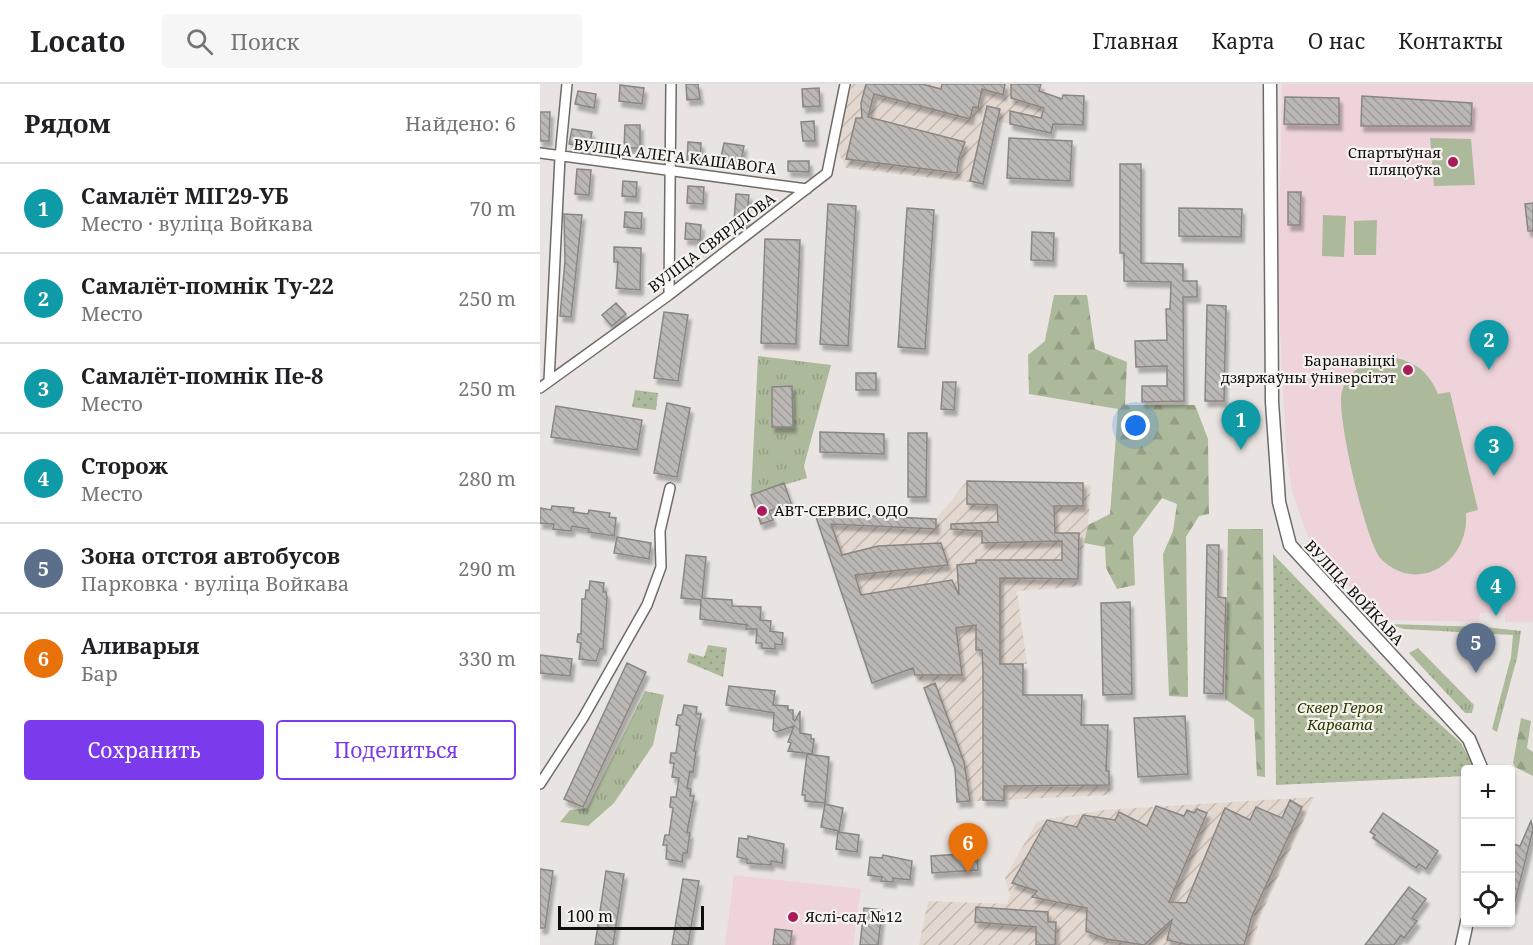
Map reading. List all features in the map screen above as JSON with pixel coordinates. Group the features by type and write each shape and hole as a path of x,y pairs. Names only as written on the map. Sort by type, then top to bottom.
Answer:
{"main road":[{"name":"ВУЛІЦА ВОЙКАВА","path":"1270,84 1272,402 1279,502 1290,545 1469,739 1480,765"},
{"path":"1462,945 1466,927"}],"street":[{"path":"546,377 567,84"},
{"path":"669,295 671,84"},
{"name":"ВУЛІЦА СВЯРДЛОВА","path":"540,388 546,377 669,295 827,173 845,84"},
{"name":"ВУЛІЦА АЛЕГА КАШАВОГА","path":"540,153 807,189"},
{"path":"540,784 583,718 648,605 661,567 660,531 670,488"}],"shaded area":[{"path":"852,84 1041,84 1039,91 1054,96 1049,110 1054,121 1051,133 997,121 983,184 846,168 836,147"},
{"name":"Баранавіцкі дзяржаўны ўніверсітэт","path":"1282,84 1533,84 1533,622 1505,622 1505,613 1480,613 1479,622 1388,620 1362,602 1308,537 1292,491 1286,451 1278,289"},
{"path":"967,481 1091,485 1088,525 1076,587 1017,591 1027,664 1023,664 1023,694 1082,695 1081,725 1108,725 1106,765 1111,795 957,802 955,768 924,688 913,668 872,683 815,514 826,510 839,514 936,519"},
{"path":"1314,797 1260,917 1253,945 919,945 928,901 1007,904 1010,895 1005,878 1037,821 1103,810"},
{"name":"Яслі-сад №12","path":"734,875 861,889 853,945 725,945"}],"green space":[{"name":"Спартыўная пляцоўка","path":"1430,138 1471,139 1475,185 1434,186"},
{"path":"1323,215 1346,216 1344,257 1322,256"},
{"path":"1377,220 1376,255 1354,255 1354,221"},
{"path":"1054,295 1087,295 1095,349 1127,362 1125,405 1195,405 1208,439 1209,514 1199,516 1186,537 1188,697 1169,696 1163,554 1173,531 1177,504 1162,498 1133,537 1135,585 1117,589 1106,568 1105,547 1084,543 1088,525 1110,514 1118,409 1029,394 1028,355 1045,341"},
{"path":"758,356 831,365 804,466 807,478 751,495"},
{"path":"1391,357 1407,361 1420,369 1426,374 1438,394 1450,392 1478,510 1466,513 1465,530 1460,546 1451,558 1439,568 1426,573 1411,574 1396,570 1381,559 1360,504 1347,449 1341,404 1345,383 1361,366"},
{"path":"635,390 658,393 656,410 632,407"},
{"path":"1228,529 1263,529 1265,777 1257,776 1254,719 1225,699"},
{"name":"Сквер Героя Карвата","path":"1273,554 1415,702 1461,743 1472,765 1461,765 1461,776 1276,785"},
{"path":"1389,624 1485,627 1521,631 1517,658 1497,732 1492,729 1511,657 1513,635 1404,629"},
{"path":"708,645 727,648 723,677 687,662 689,653 704,657"},
{"path":"1418,648 1474,705 1472,713 1465,713 1409,653"},
{"path":"645,691 664,695 653,745 614,803 588,826 560,822 570,810 587,808"},
{"path":"1521,718 1531,721 1527,748 1533,752 1533,776 1515,767 1513,763"}],"building":[{"path":"686,84 698,84 700,99 687,100"},
{"path":"866,84 922,84 941,89 942,84 1005,84 1003,95 982,89 978,108 973,107 970,119 874,94 868,117 965,142 959,158 957,173 846,159 856,118 862,118 861,103"},
{"path":"1011,84 1041,84 1039,91 1062,99 1063,95 1084,96 1083,125 1053,124 1051,133 1010,124 1010,111 1041,118 1044,108 1011,98"},
{"path":"620,85 644,88 642,104 619,101"},
{"path":"819,88 820,106 803,107 802,89"},
{"path":"578,91 596,94 594,108 575,104"},
{"path":"1362,96 1472,103 1471,126 1361,126"},
{"path":"1285,97 1339,98 1339,125 1284,124"},
{"path":"987,106 1000,109 983,184 970,181"},
{"path":"540,112 550,112 549,141 540,141"},
{"path":"814,121 815,141 803,141 801,122"},
{"path":"625,125 640,125 640,148 624,148"},
{"path":"572,129 592,132 589,148 569,144"},
{"path":"1009,138 1072,141 1070,181 1007,178"},
{"path":"688,142 701,143 700,160 687,160"},
{"path":"724,143 744,146 741,162 721,157"},
{"path":"788,161 809,161 809,172 788,171"},
{"path":"1120,164 1141,164 1141,263 1183,264 1183,281 1197,281 1197,297 1183,297 1184,401 1142,402 1142,386 1167,386 1167,366 1136,367 1135,341 1167,340 1166,309 1170,309 1171,282 1124,281 1124,253 1120,253"},
{"path":"577,169 591,170 589,195 575,194"},
{"path":"623,181 637,182 636,197 622,196"},
{"path":"688,186 704,187 703,204 687,203"},
{"path":"1288,192 1301,192 1300,225 1288,225"},
{"path":"736,194 749,195 746,222 734,221"},
{"path":"1533,203 1533,231 1528,231 1525,204"},
{"path":"828,204 856,206 848,346 820,344"},
{"path":"907,208 934,210 925,349 898,347"},
{"path":"1179,208 1242,209 1241,237 1179,236"},
{"path":"625,212 642,213 641,229 624,227"},
{"path":"564,214 582,215 571,317 560,316 565,261"},
{"path":"686,223 701,225 700,240 685,239"},
{"path":"1032,232 1054,233 1053,261 1031,260"},
{"path":"765,239 800,240 796,344 761,343"},
{"path":"614,247 641,248 640,290 616,288 618,262 614,262"},
{"path":"616,303 626,314 612,326 602,315"},
{"path":"1207,305 1226,306 1224,401 1205,401"},
{"path":"664,312 688,315 678,381 654,378"},
{"path":"856,373 876,373 876,390 856,390"},
{"path":"943,382 956,382 954,410 941,409"},
{"path":"792,386 793,427 772,427 772,387"},
{"path":"667,403 690,408 677,477 654,473"},
{"path":"556,406 642,420 637,450 551,437"},
{"path":"820,432 884,434 884,454 820,452"},
{"path":"908,433 927,433 926,497 908,497"},
{"path":"967,481 1083,483 1083,506 1054,506 1055,533 1079,533 1078,579 1000,578 1000,664 1023,664 1023,695 1082,695 1081,725 1108,725 1106,771 1109,771 1109,785 1004,786 1004,801 983,800 983,671 982,650 976,650 976,625 956,628 962,675 915,675 913,668 872,683 815,514 826,510 828,514 936,519 936,529 831,524 842,555 878,546 941,543 948,565 855,575 861,595 952,580 959,595 957,565 976,563 976,560 1062,560 1062,541 982,543 982,531 951,529 951,524 998,522 997,505 967,504"},
{"path":"784,483 791,503 769,511 773,520 761,524 751,495"},
{"path":"552,506 574,508 573,512 588,514 589,510 610,513 609,517 616,518 614,536 588,532 589,529 572,526 571,531 553,529 554,524 540,523 540,508 551,510"},
{"path":"617,537 651,543 649,559 614,553"},
{"path":"1207,545 1219,545 1218,597 1226,598 1223,694 1204,693"},
{"path":"686,555 706,557 702,598 732,600 732,606 761,607 760,620 771,621 770,631 783,633 782,645 775,644 775,649 762,648 762,643 756,643 757,629 746,629 747,625 700,619 701,600 681,598"},
{"path":"590,581 604,583 603,592 606,592 607,598 603,649 600,649 596,661 579,659 581,643 577,642 578,634 581,634 582,599 585,599 586,590 589,590"},
{"path":"1130,602 1132,694 1103,695 1101,603"},
{"path":"540,655 572,659 570,676 540,673"},
{"path":"627,663 646,672 583,807 564,799"},
{"path":"935,683 964,762 970,801 957,802 955,768 924,688"},
{"path":"729,686 775,691 773,705 788,706 788,710 793,710 795,721 800,711 800,733 811,735 811,739 814,739 812,754 788,751 791,743 788,742 794,726 776,732 773,730 774,713 726,705"},
{"path":"684,705 697,707 696,714 701,714 694,751 696,751 693,772 690,771 687,788 691,789 690,796 694,796 687,832 690,833 687,853 683,853 682,862 666,859 667,845 663,845 665,835 669,835 673,808 670,807 671,797 676,797 679,778 672,777 674,763 670,763 671,753 676,753 680,726 676,725 678,715 682,715"},
{"path":"1185,716 1188,774 1138,777 1134,718"},
{"path":"807,754 829,757 825,803 805,801 805,795 802,795"},
{"path":"1290,800 1302,807 1252,916 1244,945 1189,945 1167,940 1172,920 1144,945 1106,939 1086,931 1087,908 1032,897 1037,891 1012,883 1047,820 1077,827 1083,815 1115,820 1119,812 1147,826 1156,806 1184,816 1187,810 1194,813 1197,809 1207,813 1169,902 1186,903 1225,808 1250,820 1256,807 1282,818"},
{"path":"825,804 843,808 839,831 821,827"},
{"path":"1383,813 1438,851 1426,869 1419,864 1416,868 1373,838 1375,835 1370,832"},
{"path":"1531,821 1533,830 1515,901 1515,844 1520,846"},
{"path":"838,832 859,835 857,852 836,849"},
{"path":"748,836 784,844 782,863 771,861 771,865 747,863 747,859 737,857 739,838 748,839"},
{"path":"977,853 978,870 932,873 931,856"},
{"path":"883,855 912,861 910,880 893,878 893,882 881,881 882,877 868,875 870,857 882,858"},
{"path":"540,869 553,871 545,928 540,928"},
{"path":"606,871 624,874 613,945 595,945"},
{"path":"683,879 699,881 688,945 672,945"},
{"path":"1409,887 1426,899 1412,918 1417,921 1404,938 1401,935 1394,945 1365,945"},
{"path":"976,907 1048,912 1048,922 1056,922 1055,945 1036,945 1036,927 975,922"},
{"path":"864,908 882,910 878,945 860,945"},
{"name":"Яслі-сад №12","path":"775,929 792,931 790,945 773,945"}],"place":[{"name":"Спартыўная пляцоўка","path":"1453,162"},
{"name":"Баранавіцкі дзяржаўны ўніверсітэт","path":"1408,370"},
{"name":"Самалёт-помнік Ту-22","path":"1489,370"},
{"name":"Самалёт МІГ29-УБ","path":"1241,450"},
{"name":"Самалёт-помнік Пе-8","path":"1494,476"},
{"name":"АВТ-СЕРВИС, ОДО","path":"762,511"},
{"name":"Сторож","path":"1496,616"},
{"name":"Зона отстоя автобусов","path":"1476,673"},
{"name":"Аливарыя","path":"968,873"},
{"name":"Яслі-сад №12","path":"793,917"}]}
